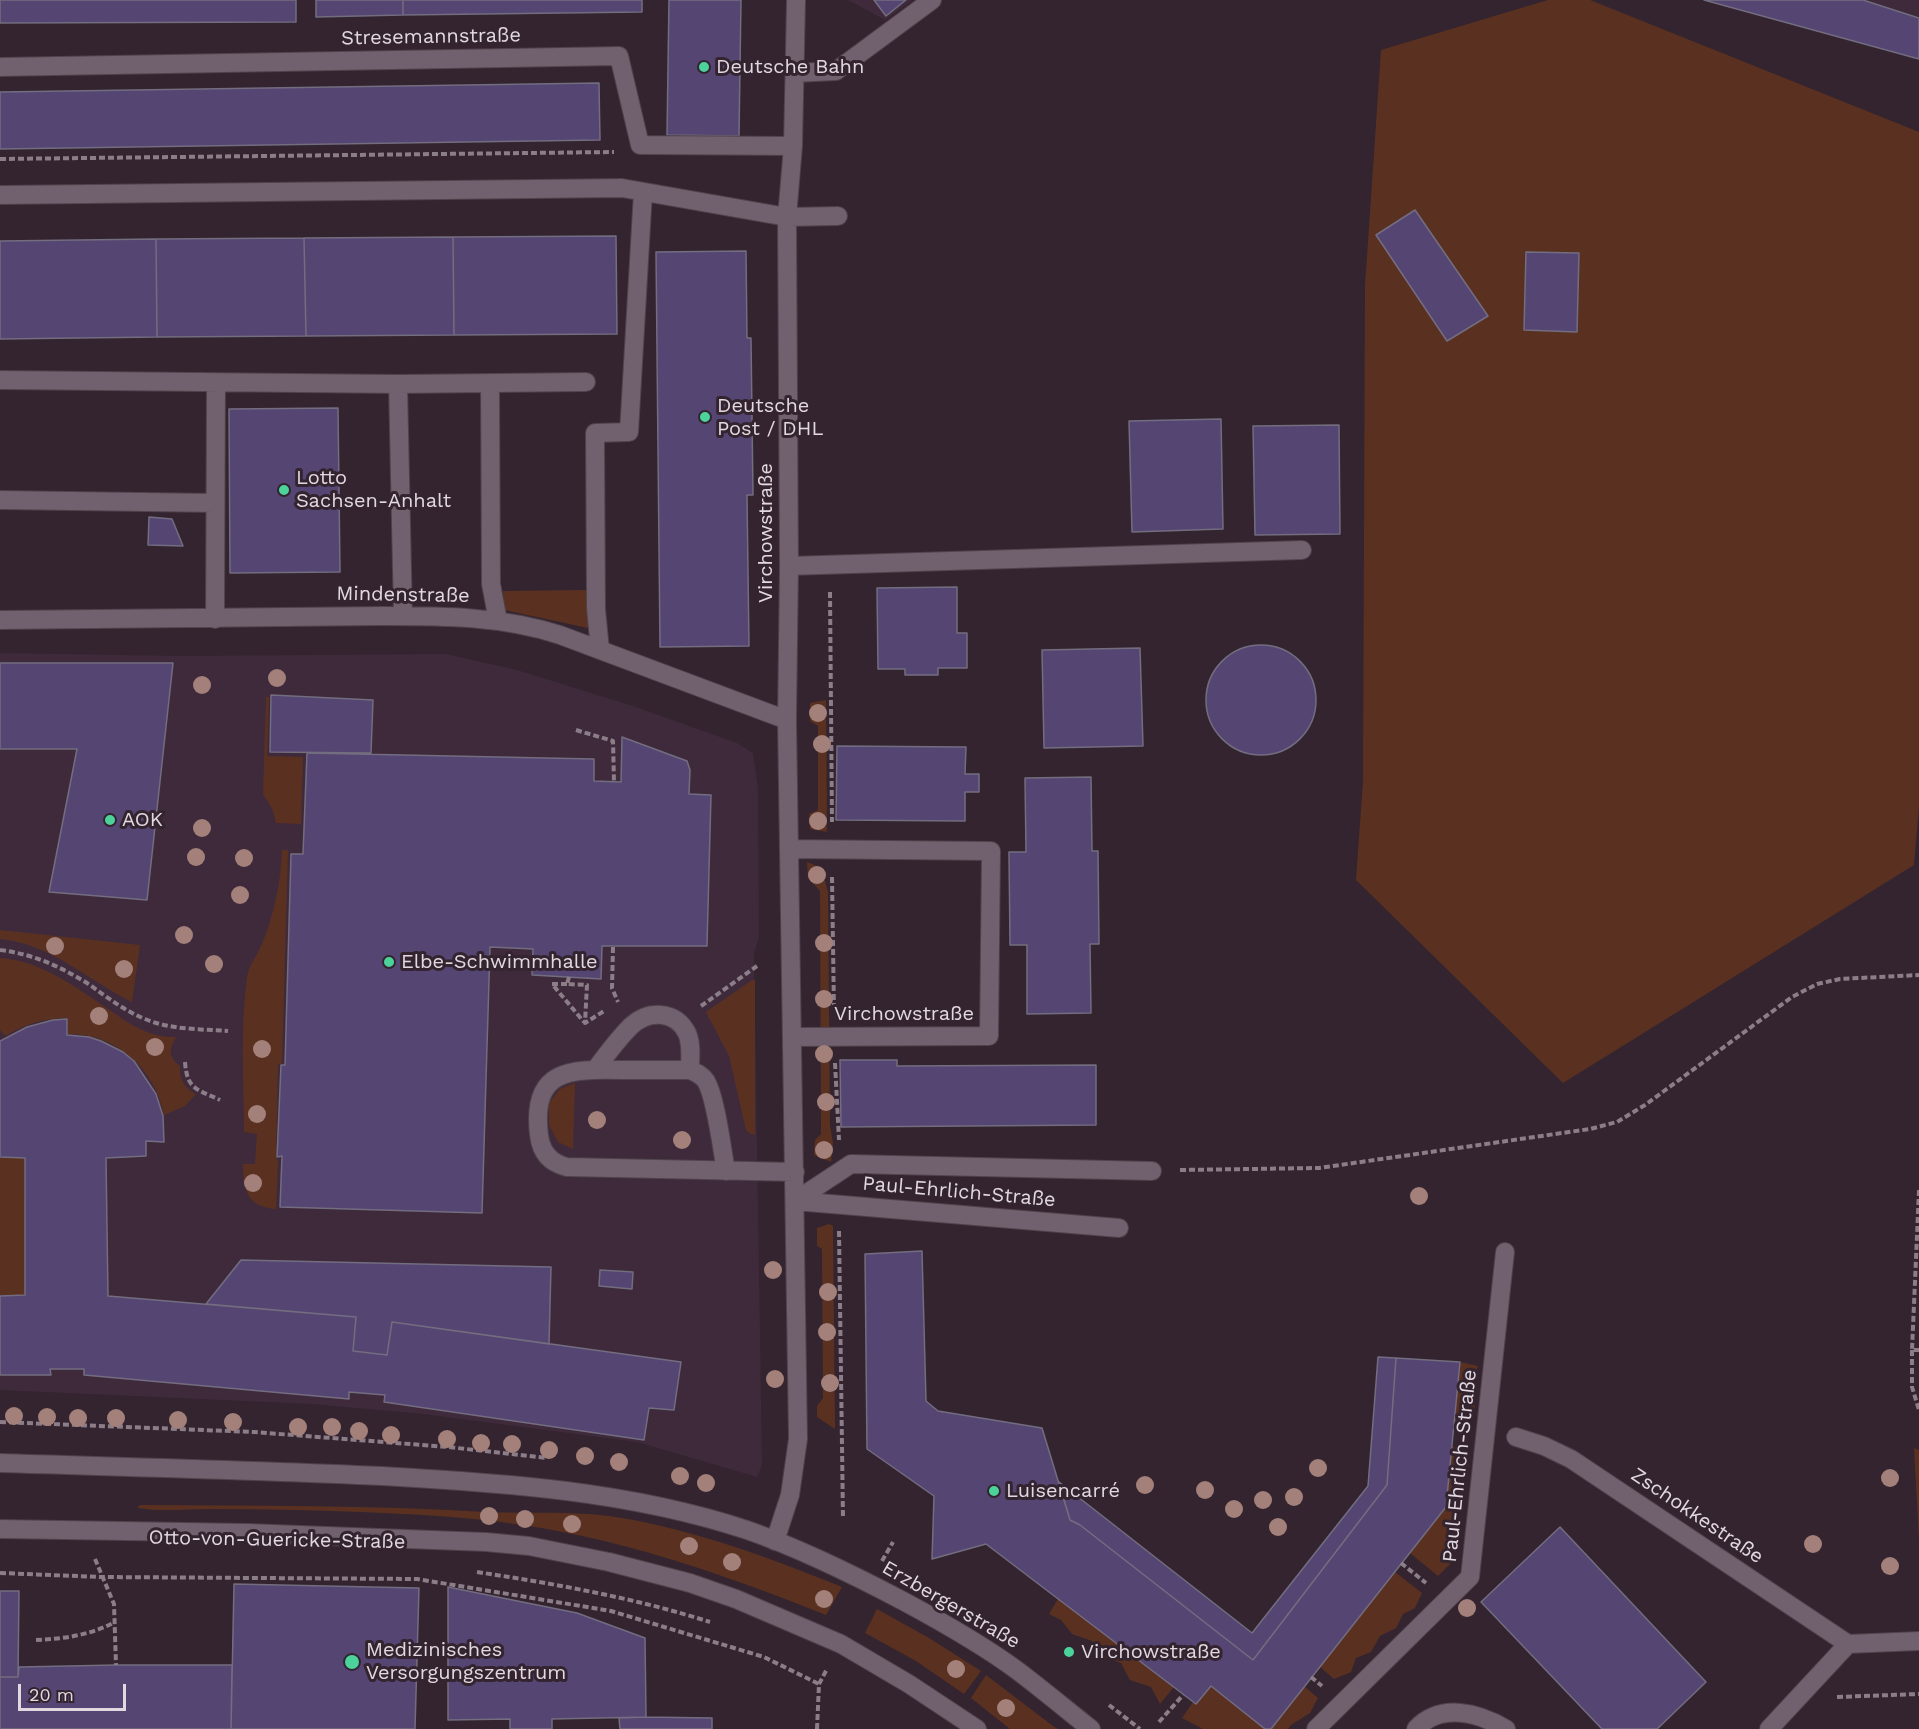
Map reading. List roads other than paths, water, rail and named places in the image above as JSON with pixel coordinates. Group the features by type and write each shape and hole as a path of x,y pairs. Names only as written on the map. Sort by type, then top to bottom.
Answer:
{"street":[{"path":"795,72 836,71 932,0"},
{"name":"Virchowstraße","path":"775,1541 790,1495 798,1439 787,720 789,566 787,217 793,146 796,1"},
{"name":"Stresemannstraße","path":"0,67 619,56 640,146 793,146"},
{"path":"0,195 622,188 787,217 838,216"},
{"path":"600,650 596,609 595,433 629,432 643,192"},
{"path":"0,380 398,384 586,382"},
{"path":"215,619 216,383"},
{"path":"490,383 491,584 498,621"},
{"path":"398,384 403,616"},
{"path":"0,500 215,503"},
{"path":"789,566 1302,550"},
{"name":"Mindenstraße","path":"0,620 403,616 460,617 498,621 546,630 787,720"},
{"name":"Virchowstraße","path":"789,849 991,851 989,1036 793,1037"},
{"path":"595,1070 630,1027 644,1018 660,1014 678,1022 687,1033 690,1046 690,1070"},
{"path":"726,1171 712,1097 707,1084 690,1070 579,1070 559,1076 550,1082 542,1094 539,1108 539,1137 545,1154 552,1161 567,1167 726,1171 795,1172"},
{"path":"795,1201 851,1164 1152,1171"},
{"name":"Paul-Ehrlich-Straße","path":"795,1201 1119,1228"},
{"name":"Paul-Ehrlich-Straße","path":"1316,1729 1470,1577 1505,1252"},
{"name":"Zschokkestraße","path":"1516,1437 1544,1446 1570,1459 1848,1644"},
{"path":"0,1464 282,1471 524,1485 623,1499 665,1508 716,1521 775,1541"},
{"name":"Otto-von-Guericke-Straße","path":"0,1528 248,1533 486,1542 529,1546 609,1562 713,1591 841,1644 909,1684 977,1729"},
{"name":"Erzbergerstraße","path":"775,1541 851,1574 944,1624 1017,1670 1091,1729"},
{"path":"1769,1729 1848,1644 1919,1641"},
{"path":"1416,1729 1427,1720 1452,1713 1476,1714 1506,1729"}],"place":[{"name":"Deutsche Bahn","path":"704,67"},
{"name":"Deutsche Post / DHL","path":"705,417"},
{"name":"Lotto Sachsen-Anhalt","path":"284,490"},
{"name":"AOK","path":"110,820"},
{"name":"Elbe-Schwimmhalle","path":"389,962"},
{"name":"Luisencarré","path":"994,1491"},
{"name":"Virchowstraße","path":"1069,1652"},
{"name":"Medizinisches Versorgungszentrum","path":"352,1662"}]}
